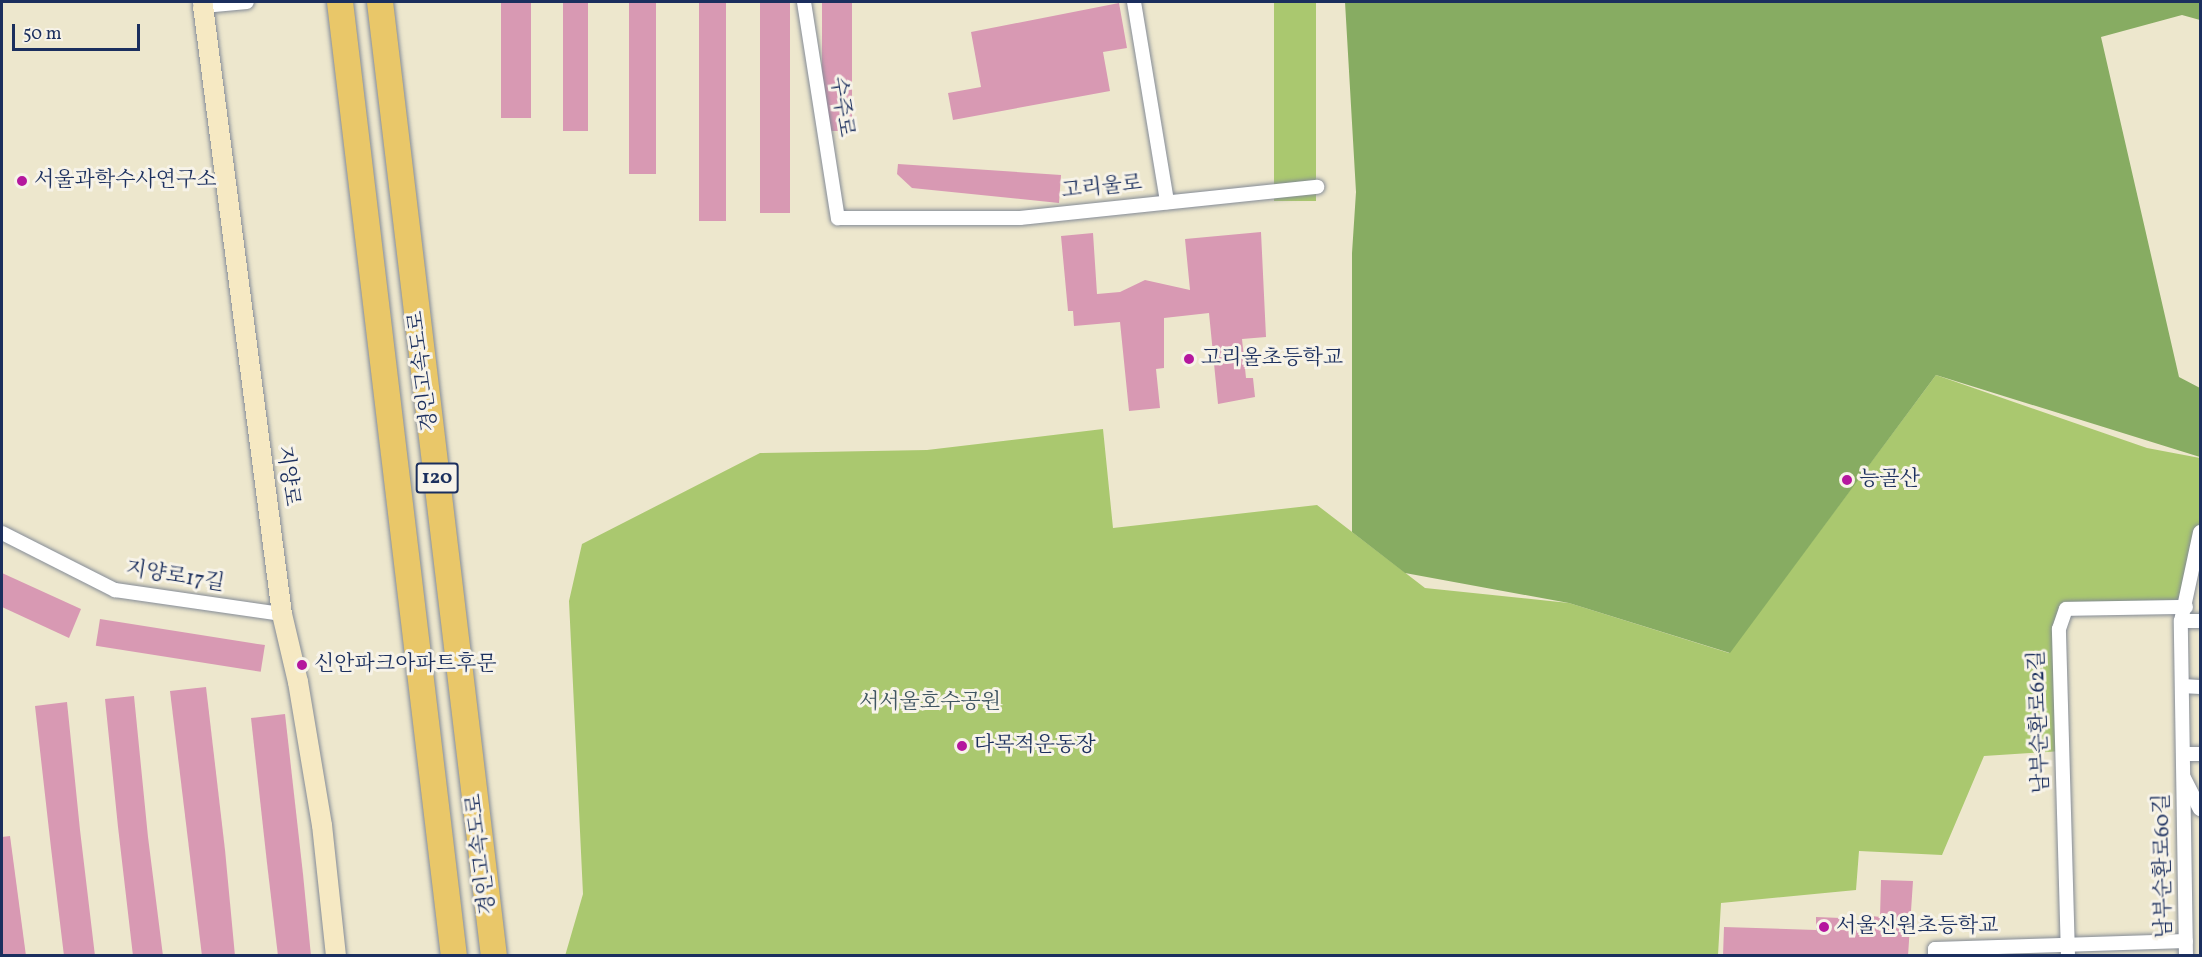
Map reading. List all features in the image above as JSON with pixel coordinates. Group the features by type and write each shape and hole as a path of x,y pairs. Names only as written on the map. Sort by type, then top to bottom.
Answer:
{"highway":[{"name":"경인고속도로","path":"340,2 454,956"},
{"name":"경인고속도로","path":"380,2 494,956"}],"street":[{"path":"202,4 247,2"},
{"name":"수주로","path":"804,2 838,218"},
{"name":"고리울로","path":"838,218 1020,218 1167,202 1134,2"},
{"name":"지양로","path":"202,4 282,614 298,682 322,825 336,956"},
{"path":"1167,202 1317,187"},
{"name":"남부순환로60길","path":"2186,956 2181,621 2198,554 2200,532"},
{"name":"지양로17길","path":"2,533 115,590 282,614"},
{"name":"남부순환로62길","path":"2068,949 2059,629 2066,609 2186,607"},
{"path":"2181,621 2200,621"},
{"path":"2182,686 2200,687"},
{"path":"2183,753 2200,754"},
{"name":"남부순환로60길","path":"2183,777 2200,809"},
{"path":"2186,900 2200,899"},
{"path":"1935,952 2068,949 2186,941"}],"green space":[{"path":"1274,2 1316,2 1316,201 1274,201"},
{"path":"1345,2 2200,2 2200,20 2182,15 2101,37 2179,377 2200,388 2200,457 1936,375 1730,653 1569,603 1405,573 1352,532 1352,253 1356,192"},
{"name":"서서울호수공원","path":"1936,375 2147,448 2200,458 2200,530 2183,607 2066,610 2062,751 1984,756 1942,855 1859,851 1856,890 1721,903 1718,955 565,956 583,894 569,601 582,544 760,453 927,450 1103,429 1113,528 1317,505 1425,588 1569,603 1729,653"}],"building":[{"path":"501,2 531,2 531,118 501,118"},
{"path":"563,2 588,2 588,131 563,131"},
{"path":"629,2 656,2 656,174 629,174"},
{"path":"699,2 726,2 726,221 699,221"},
{"path":"760,2 790,2 790,213 760,213"},
{"path":"822,2 852,2 852,131 822,131"},
{"path":"1119,3 1127,48 1103,52 1110,91 953,120 948,93 981,87 971,32"},
{"path":"898,164 1061,175 1059,203 912,188 897,174"},
{"path":"1261,232 1266,337 1242,339 1246,378 1253,378 1255,397 1218,404 1209,313 1164,318 1164,368 1156,369 1160,408 1129,411 1120,322 1074,326 1073,311 1068,311 1061,236 1093,233 1097,294 1120,292 1145,280 1190,290 1185,239"},
{"path":"2,573 81,609 69,638 2,607"},
{"path":"100,619 265,645 261,672 96,646"},
{"path":"206,687 235,956 202,956 170,691"},
{"path":"134,696 163,956 133,956 118,827 105,699"},
{"path":"67,702 95,956 64,956 35,706"},
{"path":"285,714 311,956 278,956 251,718"},
{"path":"10,836 26,956 2,956 2,837"},
{"path":"1881,880 1913,881 1908,956 1723,956 1724,927 1816,930 1816,917 1841,918 1840,930 1871,931 1872,916 1880,917"}],"place":[{"name":"서울과학수사연구소","path":"22,181"},
{"name":"고리울초등학교","path":"1189,359"},
{"name":"능골산","path":"1847,480"},
{"name":"신안파크아파트후문","path":"302,665"},
{"name":"다목적운동장","path":"962,746"},
{"name":"서울신원초등학교","path":"1824,927"}]}
